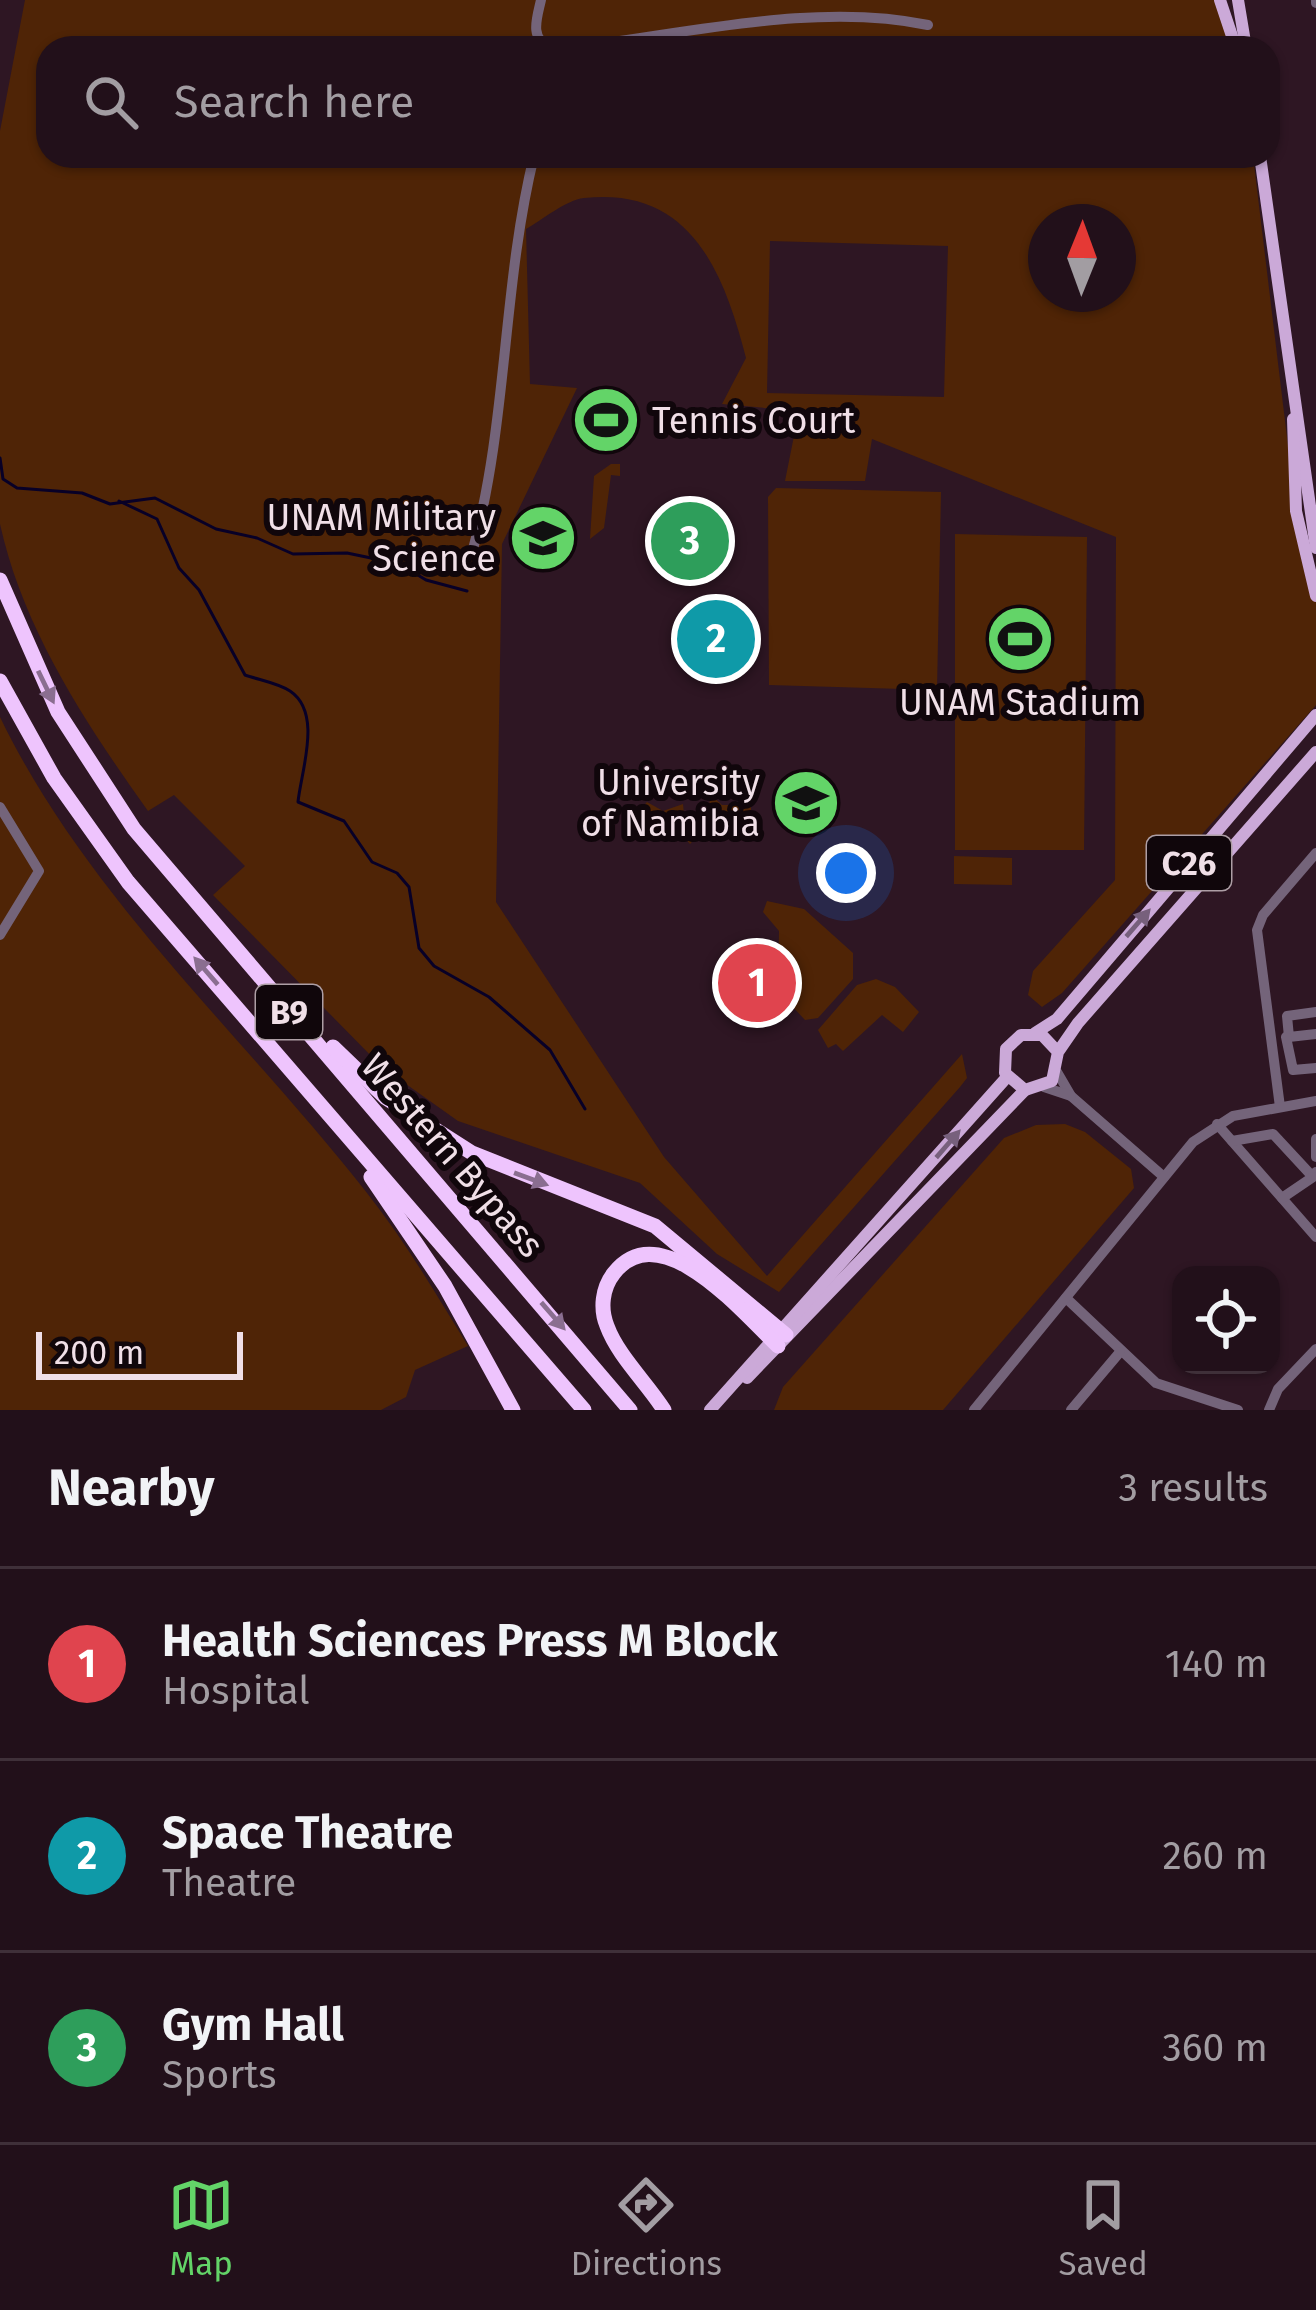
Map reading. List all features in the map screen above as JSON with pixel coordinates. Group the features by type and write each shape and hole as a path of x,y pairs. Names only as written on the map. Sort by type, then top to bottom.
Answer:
{"highway":[{"name":"Western Bypass","path":"0,580 72,737 134,829 630,1410"},
{"name":"Western Bypass","path":"0,681 37,752 100,844 584,1410"},
{"path":"187,892 360,1076 410,1116 490,1163 655,1226 778,1337"},
{"path":"308,1085 439,1275 513,1410"},
{"path":"664,1410 605,1320 606,1286 626,1262 656,1253 679,1259 778,1337"}],"main road":[{"path":"1220,0 1235,36"},
{"path":"1234,0 1238,36"},
{"path":"1261,168 1316,548"},
{"path":"1292,382 1296,511 1316,596"},
{"name":"C26","path":"1035,1034 1058,1019 1316,715"},
{"name":"C26","path":"1054,1047 1316,752"},
{"path":"713,1410 778,1337 1026,1085 1058,1072 1054,1047 1035,1034 1018,1036 1003,1055 1026,1085"},
{"path":"778,1337 1026,1085"}],"street":[{"path":"537,36 541,0"},
{"path":"664,36 823,16 880,16 928,25"},
{"path":"472,553 492,482 514,250 531,168"},
{"path":"0,807 39,871 0,935"},
{"path":"1280,1107 1259,922 1316,853"},
{"path":"1316,1012 1287,1015 1293,1070 1316,1068"},
{"path":"1270,1039 1316,1034"},
{"path":"1058,1072 1071,1096 1164,1177"},
{"path":"1026,1085 1071,1096"},
{"path":"974,1410 1192,1142 1217,1124 1316,1102"},
{"path":"1217,1124 1316,1237"},
{"path":"1232,1141 1274,1134 1315,1176 1282,1198"},
{"path":"1316,1139 1316,1157"},
{"path":"1066,1298 1163,1387 1238,1410"},
{"path":"1269,1410 1278,1390 1316,1349"},
{"path":"1071,1410 1120,1352"}],"shaded area":[{"path":"25,0 1220,0 1232,36 36,36 36,168 1254,168 1300,545 1316,596 1316,705 1062,993 1042,1007 1028,995 1033,971 1115,880 1116,537 872,439 865,481 785,481 799,411 722,404 746,358 713,267 676,221 651,206 621,198 584,198 526,229 530,384 577,388 502,544 496,902 664,1157 767,1276 962,1054 967,1078 779,1292 717,1254 640,1183 458,1121 382,1067 213,895 245,866 174,795 148,811 59,674 10,563 0,524 0,131","holes":["770,241 948,246 944,397 767,393"]},
{"path":"611,464 620,464 620,476 611,475 604,528 590,539 594,476"},
{"path":"776,488 941,492 937,690 769,685 768,497"},
{"name":"UNAM Stadium","path":"955,534 1087,537 1084,850 955,850"},
{"path":"0,717 36,783 122,906 367,1193 468,1346 415,1370 406,1397 381,1410 0,1410"},
{"path":"710,794 722,805 743,805 751,799 751,828 706,827 690,844 674,825 665,831 645,825 639,811 647,802 663,811 683,804 684,815 709,816"},
{"path":"954,856 1012,858 1012,885 954,884"},
{"path":"767,901 804,909 853,953 853,979 818,1018 805,1020 778,991 779,931 763,912"},
{"path":"876,979 895,987 919,1012 903,1032 882,1015 843,1051 836,1044 828,1048 818,1030 857,985"},
{"path":"1065,1124 1085,1132 1131,1169 1134,1188 943,1410 774,1410 783,1387 1004,1138 1036,1125"}],"waterway":[{"path":"0,458 3,479 17,488 82,493 110,504 155,498 216,529 257,538 293,554 347,553 400,564 426,580 467,591"},
{"path":"119,501 157,519 179,568 199,590 245,675 285,688 300,701 308,728 298,802 344,821 372,862 397,873 409,887 419,948 434,966 489,997 550,1050 585,1109"}],"place":[{"name":"Tennis Court","path":"606,420"},
{"name":"UNAM Military Science","path":"543,538"},
{"name":"Gym Hall","path":"690,541"},
{"name":"Space Theatre","path":"716,639"},
{"name":"UNAM Stadium","path":"1020,639"},
{"name":"University of Namibia","path":"806,803"},
{"name":"Health Sciences Press M Block","path":"757,983"}]}
